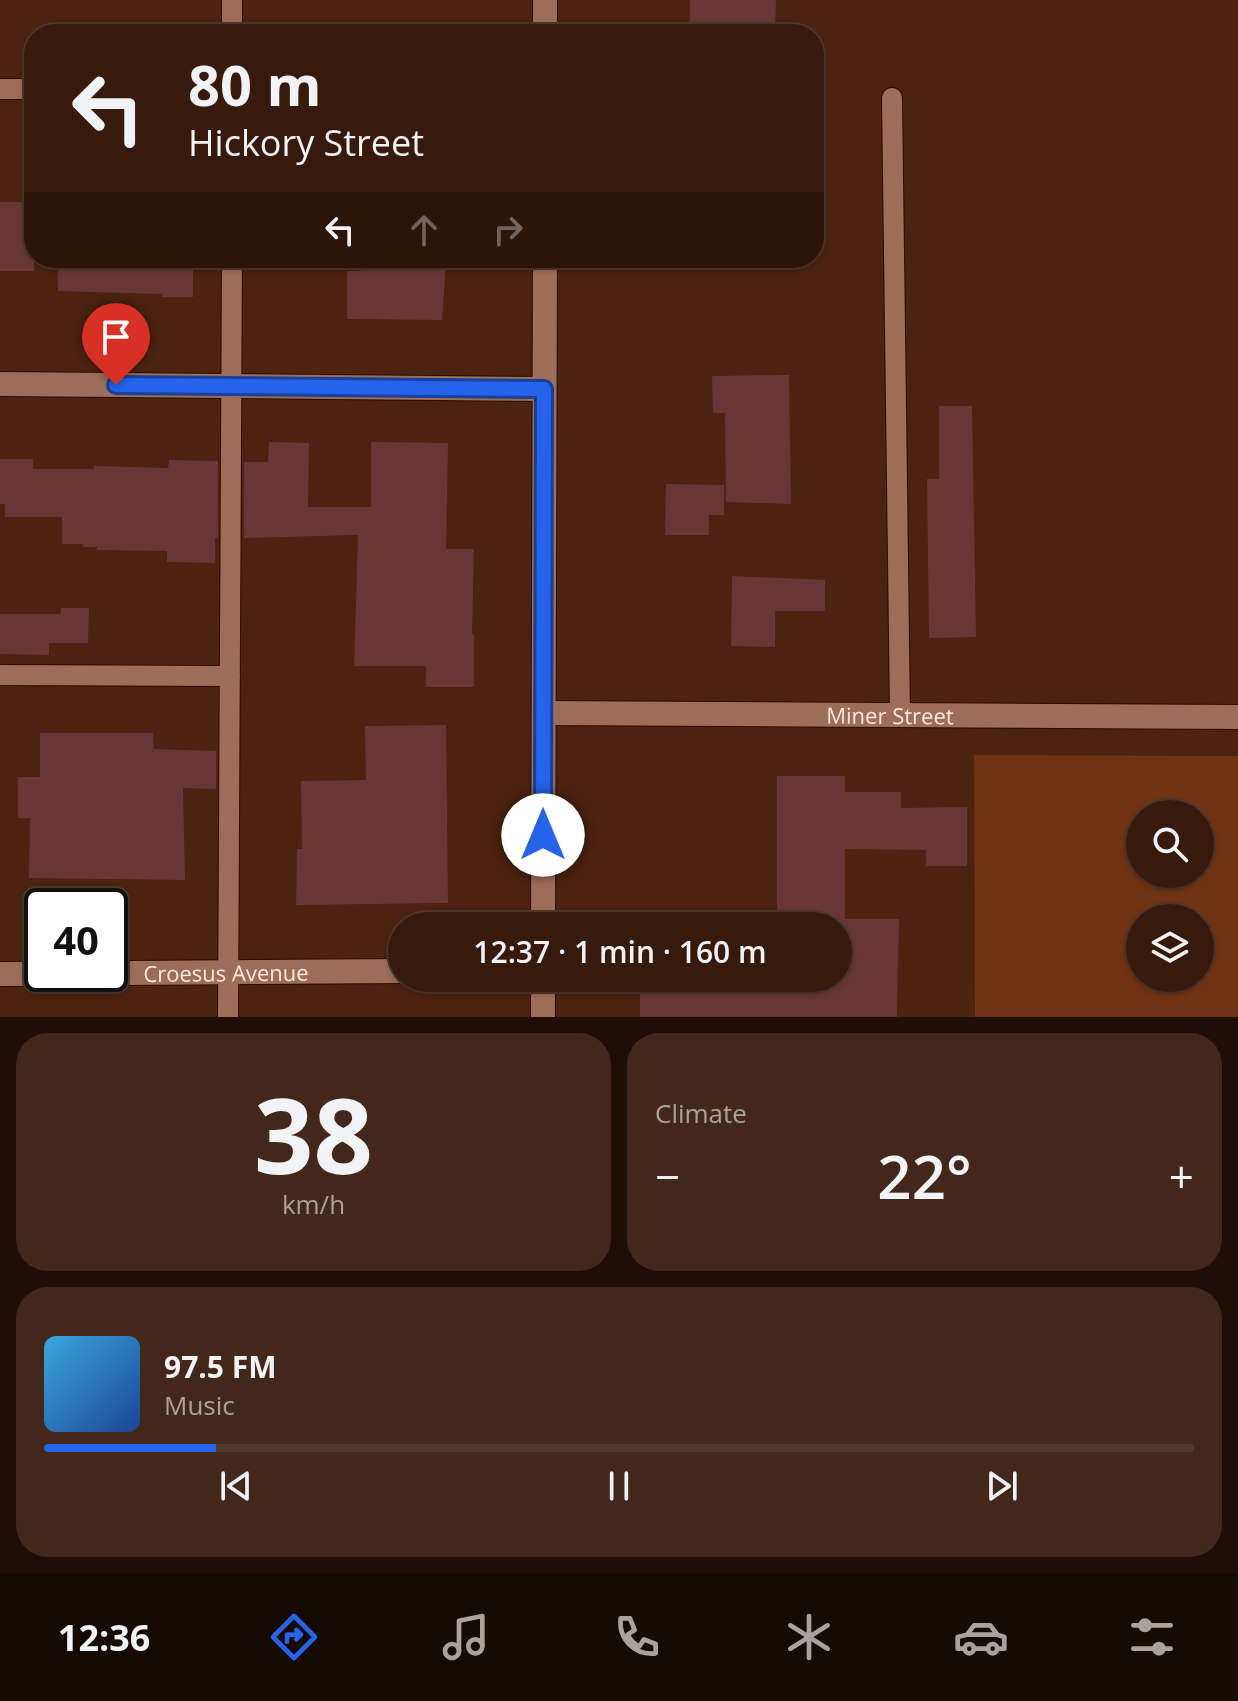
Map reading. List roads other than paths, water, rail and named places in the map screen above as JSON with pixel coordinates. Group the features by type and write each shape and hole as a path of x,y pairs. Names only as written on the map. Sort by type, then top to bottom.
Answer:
{"street":[{"path":"545,0 545,24"},
{"path":"543,912 545,268"},
{"path":"0,384 544,389"},
{"name":"Miner Street","path":"544,713 1238,717"},
{"name":"Croesus Avenue","path":"0,974 388,971"},
{"path":"543,992 543,1017"}],"lane":[{"path":"232,0 232,24"},
{"path":"0,89 24,89"},
{"path":"892,98 900,715"},
{"path":"228,1017 232,268"},
{"path":"0,675 230,676"}]}
